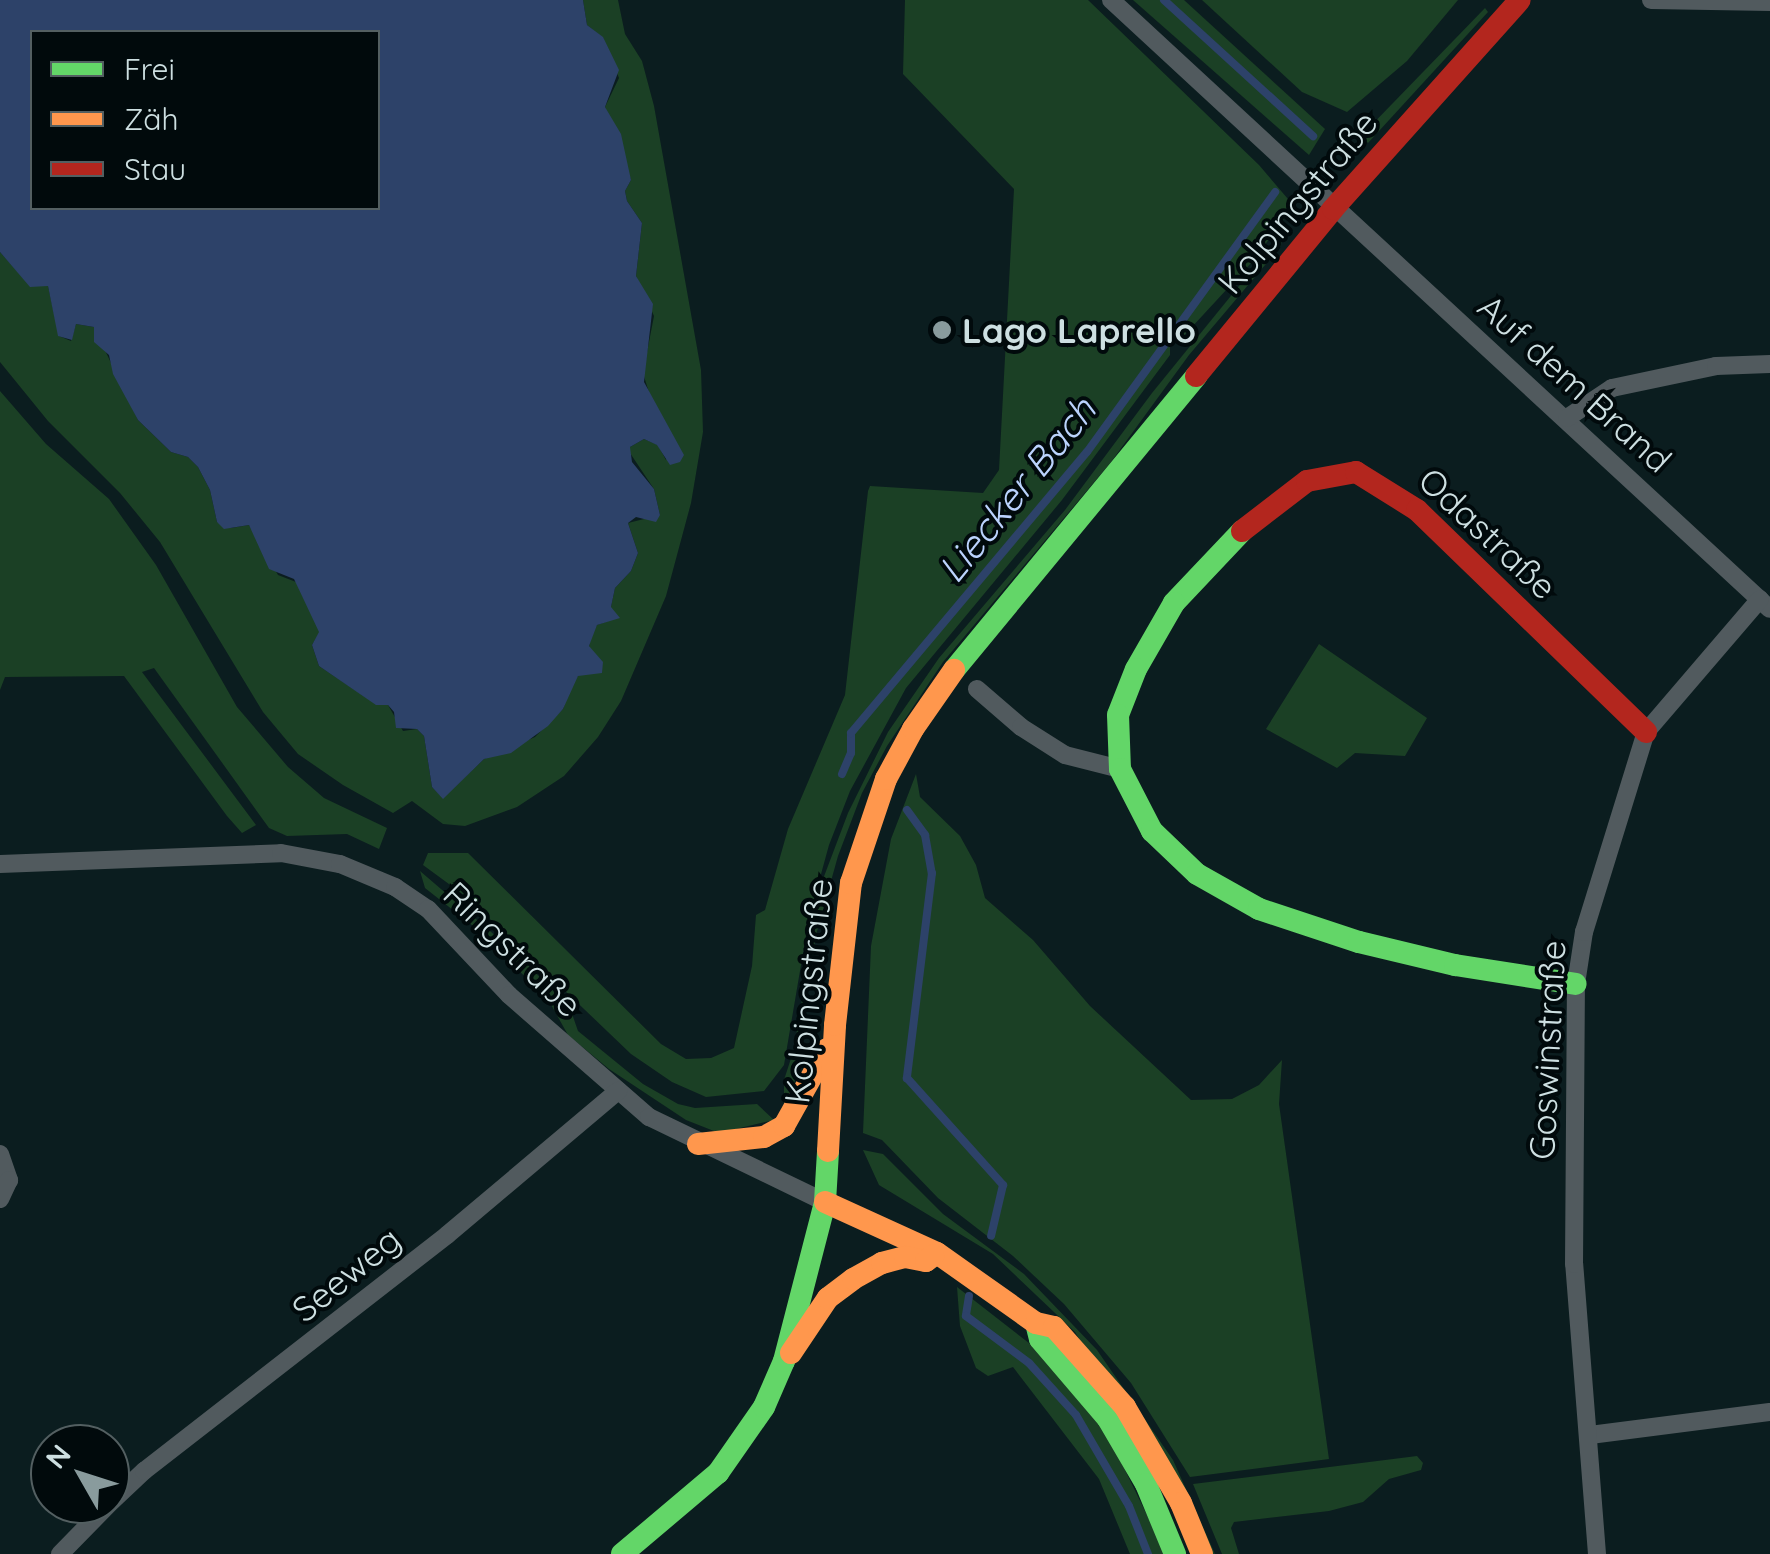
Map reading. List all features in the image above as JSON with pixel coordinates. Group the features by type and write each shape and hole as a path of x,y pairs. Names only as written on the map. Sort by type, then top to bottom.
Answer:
{"main road":[{"name":"Kolpingstraße","path":"784,1360 825,1202 835,1025 851,884 886,779 912,729 950,674 1333,209 1520,0"},
{"name":"Odastraße","path":"1576,984 1455,965 1378,947 1259,909 1197,874 1152,831 1120,769 1118,716 1136,670 1174,603 1238,534 1307,481 1356,472 1417,510 1646,732"},
{"path":"698,1144 764,1137 784,1126 812,1081 835,1025"},
{"path":"825,1202 937,1253 1036,1323 1054,1327 1094,1367 1124,1408 1181,1503 1202,1554"},
{"path":"622,1554 718,1473 764,1407 784,1360 828,1298 853,1278 882,1263 905,1257 926,1261 937,1253"},
{"path":"1036,1323 1040,1340 1108,1418 1146,1484 1175,1554"}],"street":[{"name":"Auf dem Brand","path":"1112,0 1333,209 1567,418 1765,604"},
{"path":"1651,0 1770,2"},
{"path":"1567,418 1612,388 1626,384 1716,366 1770,364"},
{"name":"Goswinstraße","path":"1598,1554 1574,1264 1576,984 1584,932 1646,732 1765,604"},
{"path":"977,690 1021,727 1065,755 1120,769"},
{"name":"Ringstraße","path":"0,864 281,853 340,864 395,887 428,909 510,995 649,1117 698,1144 825,1202"},
{"name":"Seeweg","path":"130,1486 447,1235 618,1092"},
{"path":"0,1154 9,1180 0,1199"},
{"path":"1590,1435 1770,1412"},
{"name":"Seeweg","path":"60,1554 89,1524"}],"green space":[{"path":"583,0 618,0 625,34 642,61 654,106 701,370 703,432 691,503 666,596 621,701 598,737 564,776 517,807 465,826 443,824 412,801 393,813 343,785 298,754 263,712 160,542 120,493 48,421 0,362 0,252 24,279 48,286 59,336 71,341 76,324 94,327 138,420 171,452 188,457 198,467 210,490 217,522 231,528 249,525 278,575 296,582 320,632 312,645 319,666 376,704 388,705 403,731 417,729 424,736 432,787 443,798 484,759 535,737 563,709 571,686 593,654 589,646 592,633 597,625 608,621 615,588 631,571 638,553 628,523 660,515 654,489 630,453 630,447 644,439 658,445 666,460 668,429 651,399 643,373 654,316 636,276 642,223 627,201 625,191 631,180 605,107 619,78 603,38 587,25"},
{"path":"905,0 1088,0 1259,165 1294,206 1252,262 1179,341 1170,343 1170,355 1062,500 906,688 850,791 829,845 809,918 784,1065 764,1091 706,1097 672,1082 631,1054 468,898 423,865 428,853 468,853 661,1044 686,1059 711,1058 734,1048 752,966 756,915 765,910 788,829 845,695 870,486 983,493 999,470 1014,189 903,74"},
{"path":"1133,0 1184,0 1325,129 1309,155"},
{"path":"1202,0 1458,0 1407,61 1347,112 1302,92"},
{"path":"1485,8 1488,12 1368,143 1361,136"},
{"path":"1282,233 1281,246 1189,355 1111,462 943,662 887,746 862,793 838,856 816,935 794,1086 784,1109 784,1080 794,1049 820,887 848,813 888,732 939,658 1065,510 1152,393"},
{"path":"0,391 46,444 109,499 156,565 237,707 288,767 324,798 387,828 379,849 347,834 287,836 269,828 154,668 142,672 256,825 242,833 124,676 5,677 0,690"},
{"path":"1319,644 1427,718 1405,756 1355,753 1337,768 1266,729"},
{"path":"916,774 920,797 960,836 976,865 985,898 1033,940 1090,1006 1191,1100 1232,1099 1259,1085 1282,1060 1279,1104 1329,1459 1190,1477 1131,1383 1064,1304 1013,1256 938,1198 882,1140 863,1133 871,946 891,839"},
{"path":"420,871 519,956 570,1008 578,1031 643,1084 678,1104 695,1108 757,1104 774,1120 719,1133 686,1120 609,1069 568,1035 549,1001 482,933 425,888"},
{"path":"863,1150 883,1154 943,1214 1024,1274 1097,1350 1173,1460 1215,1554 1210,1554 1075,1332 993,1254 879,1185"},
{"path":"957,1287 1047,1357 1106,1431 1166,1554 1130,1554 1099,1479 1013,1367 988,1376 976,1368 960,1326"},
{"path":"1417,1456 1423,1463 1421,1470 1389,1479 1363,1502 1329,1511 1234,1522 1231,1528 1239,1554 1222,1554 1193,1484"}],"water":[{"path":"0,0 583,0 587,25 603,37 619,70 605,107 621,134 631,180 625,191 627,201 642,223 636,276 653,304 644,382 684,455 680,462 670,465 657,445 644,439 630,447 632,462 654,489 660,515 656,522 636,517 628,523 638,553 631,571 615,588 611,607 620,618 597,625 589,646 603,662 602,673 578,676 563,709 548,726 511,753 484,759 443,799 432,787 424,736 417,729 396,728 394,712 388,705 376,705 319,666 312,645 319,632 294,579 269,569 249,525 224,529 217,522 210,490 198,467 188,457 171,452 138,420 113,374 109,355 94,342 94,327 76,324 72,340 58,336 48,286 30,287 0,252"}],"waterway":[{"path":"1164,0 1313,136"},
{"name":"Liecker Bach","path":"842,774 851,753 851,733 1087,452 1275,192"},
{"name":"Liecker Bach","path":"907,810 925,835 932,873 907,1078 1003,1185 991,1236"},
{"name":"Liecker Bach","path":"969,1296 966,1316 1029,1363 1076,1415 1129,1506 1148,1554"}],"traffic: fast":[{"path":"954,670 1196,376"},
{"path":"1242,531 1174,603 1136,669 1118,715 1120,769 1152,831 1197,874 1259,909 1359,942 1455,965 1576,984"},
{"path":"622,1554 718,1473 764,1407 784,1361 825,1202 828,1151"},
{"path":"1036,1323 1040,1339 1108,1419 1146,1484 1175,1554"}],"traffic: slow":[{"path":"828,1151 835,1025 851,883 886,779 913,729 954,670"},
{"path":"698,1144 764,1137 784,1126 827,1049"},
{"path":"825,1202 937,1253 1036,1323 1054,1327 1125,1407 1181,1503 1202,1554"},
{"path":"791,1353 828,1298 853,1279 882,1263 905,1257 926,1261 933,1256"}],"traffic: jam":[{"path":"1196,376 1333,209 1520,0"},
{"path":"1242,531 1307,481 1356,472 1417,510 1646,732"}],"place":[{"name":"Lago Laprello","path":"942,330"}]}
